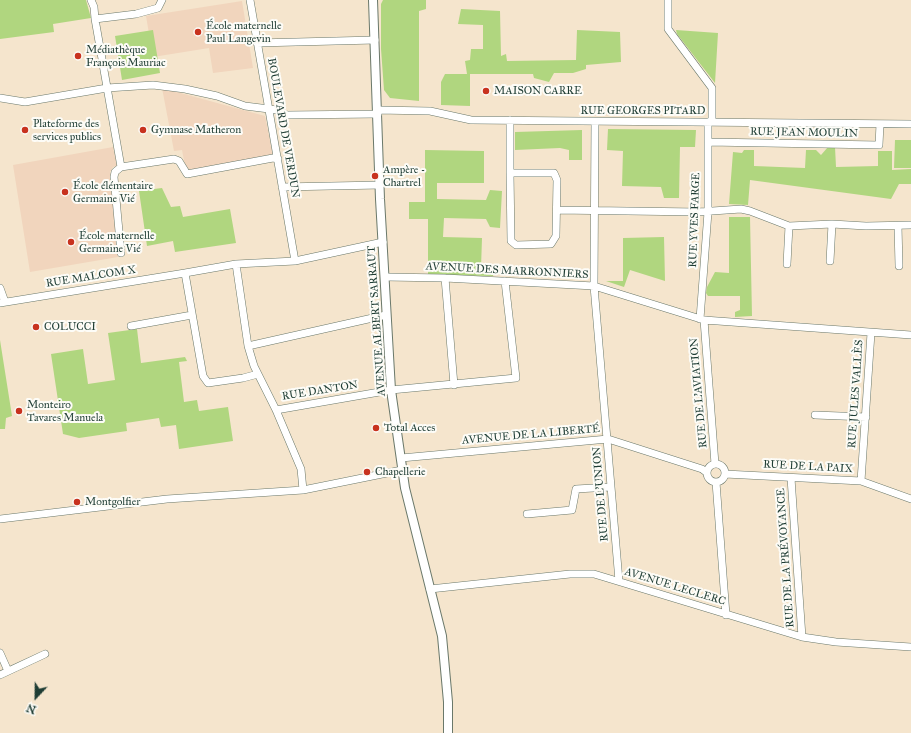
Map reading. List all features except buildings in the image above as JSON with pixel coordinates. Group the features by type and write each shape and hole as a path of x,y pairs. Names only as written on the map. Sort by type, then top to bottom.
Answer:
{"street":[{"path":"91,0 94,7 121,167"},
{"path":"95,19 136,14 158,8 162,0"},
{"name":"BOULEVARD DE VERDUN","path":"250,0 295,260"},
{"name":"AVENUE ALBERT SARRAUT","path":"373,0 384,277 391,390 405,488 442,636 448,702 448,733"},
{"name":"RUE YVES FARGE","path":"668,0 668,29 712,88 708,142 708,212 702,320"},
{"path":"257,43 375,40"},
{"name":"RUE GEORGES PITARD","path":"0,98 26,102 107,88 153,85 185,89 217,96 245,106 277,110 287,115 430,111 465,120 911,124"},
{"path":"510,120 510,173 512,241 516,245 551,244 556,236 557,180 554,173 510,173"},
{"name":"RUE DE L'UNION","path":"595,122 594,286 619,581"},
{"name":"RUE JEAN MOULIN","path":"708,142 879,145 880,124"},
{"path":"121,253 114,177 115,172 121,167 174,159 179,161 187,174 273,158 278,159"},
{"path":"282,187 380,185"},
{"path":"557,210 594,212 708,212 741,209 788,226 832,224 911,225"},
{"path":"830,261 832,224"},
{"path":"787,264 788,226"},
{"path":"898,226 899,266"},
{"name":"RUE MALCOM X","path":"2,303 236,264 295,260 383,242"},
{"path":"236,264 248,346 258,374 276,410 301,469 303,490"},
{"path":"185,273 203,376 208,384 258,374"},
{"name":"AVENUE DES MARRONNIERS","path":"384,277 445,278 594,286 702,320 911,335"},
{"path":"445,278 454,385"},
{"name":"RUE DANTON","path":"276,410 391,390 516,378 505,281"},
{"path":"0,288 2,303"},
{"path":"131,326 192,315"},
{"path":"248,346 386,315"},
{"name":"RUE DE L'AVIATION","path":"702,320 715,464"},
{"name":"RUE JULES VALLÈS","path":"861,481 872,333"},
{"path":"815,415 866,417"},
{"name":"AVENUE DE LA LIBERTÉ","path":"401,458 608,439 702,469 706,472"},
{"path":"715,464 724,468 725,474 721,481 716,482 710,480 706,472 708,467 715,464"},
{"path":"0,519 167,500 303,490 402,470"},
{"name":"RUE DE LA PAIX","path":"725,474 861,481 911,499"},
{"name":"RUE DE LA PRÉVOYANCE","path":"791,478 802,637"},
{"path":"716,482 726,615"},
{"path":"527,514 572,510 576,489 611,486"},
{"name":"AVENUE LECLERC","path":"430,589 570,574 594,574 802,637 836,642 911,647"},
{"path":"0,653 8,671"},
{"path":"0,675 45,654"}],"shaded area":[{"name":"École maternelle Paul Langevin","path":"242,1 253,68 213,73 209,48 153,57 146,16"},
{"path":"162,88 265,116 273,155 186,171 182,150 174,151"},
{"path":"113,147 117,166 113,167 110,172 118,257 30,272 13,165"}],"green space":[{"path":"0,0 86,0 91,18 53,24 54,32 0,39"},
{"path":"383,0 426,0 426,9 419,11 419,101 390,98 384,90 381,49 381,4"},
{"path":"461,9 500,11 501,56 506,54 507,61 576,60 577,30 620,32 621,62 586,65 586,69 573,73 554,73 549,82 534,78 533,74 470,74 470,106 441,105 441,82 445,74 467,74 465,61 470,60 471,49 483,49 483,25 458,24"},
{"path":"153,30 160,73 122,80 115,36"},
{"path":"676,30 718,33 715,83 677,34"},
{"path":"608,129 696,130 695,147 680,147 679,198 664,198 661,187 622,186 623,151 607,150"},
{"path":"582,130 582,160 569,160 569,150 560,148 515,150 515,132"},
{"path":"895,140 911,140 911,168 894,168"},
{"path":"828,147 835,147 836,167 878,166 878,151 892,151 892,170 911,169 911,184 899,184 891,199 750,180 748,205 729,204 733,152 742,153 744,150 754,150 754,166 805,168 806,150 816,150 821,155"},
{"path":"425,150 484,151 484,183 437,183 437,199 486,200 490,190 502,191 500,228 490,227 486,219 444,218 443,237 482,238 481,268 493,268 493,276 428,275 428,219 409,219 409,202 425,202"},
{"path":"162,188 171,207 180,206 183,217 230,209 236,243 175,252 173,241 147,246 139,191"},
{"path":"729,217 750,217 752,316 735,317 735,312 740,310 740,296 708,296 706,293 707,287 715,272 729,273"},
{"path":"664,237 665,281 630,270 624,287 606,281 623,281 623,238"},
{"path":"137,329 141,363 185,357 187,361 179,362 184,402 197,400 199,411 228,407 233,441 179,449 176,425 161,427 159,418 126,423 127,431 79,438 63,434 51,354 83,349 88,384 115,380 108,333"},
{"path":"0,340 12,416 6,418 5,429 0,429"}],"place":[{"name":"École maternelle Paul Langevin","path":"198,32"},
{"name":"Médiathèque François Mauriac","path":"78,56"},
{"name":"MAISON CARRE","path":"486,91"},
{"name":"Plateforme des services publics","path":"25,130"},
{"name":"Gymnase Matheron","path":"143,130"},
{"name":"Ampère - Chartrel","path":"375,176"},
{"name":"École élémentaire Germaine Vié","path":"65,192"},
{"name":"École maternelle Germaine Vié","path":"71,242"},
{"name":"COLUCCI","path":"36,327"},
{"name":"Monteiro Tavares Manuela","path":"19,411"},
{"name":"Total Acces","path":"376,428"},
{"name":"Chapellerie","path":"367,472"},
{"name":"Montgolfier","path":"77,502"}]}
